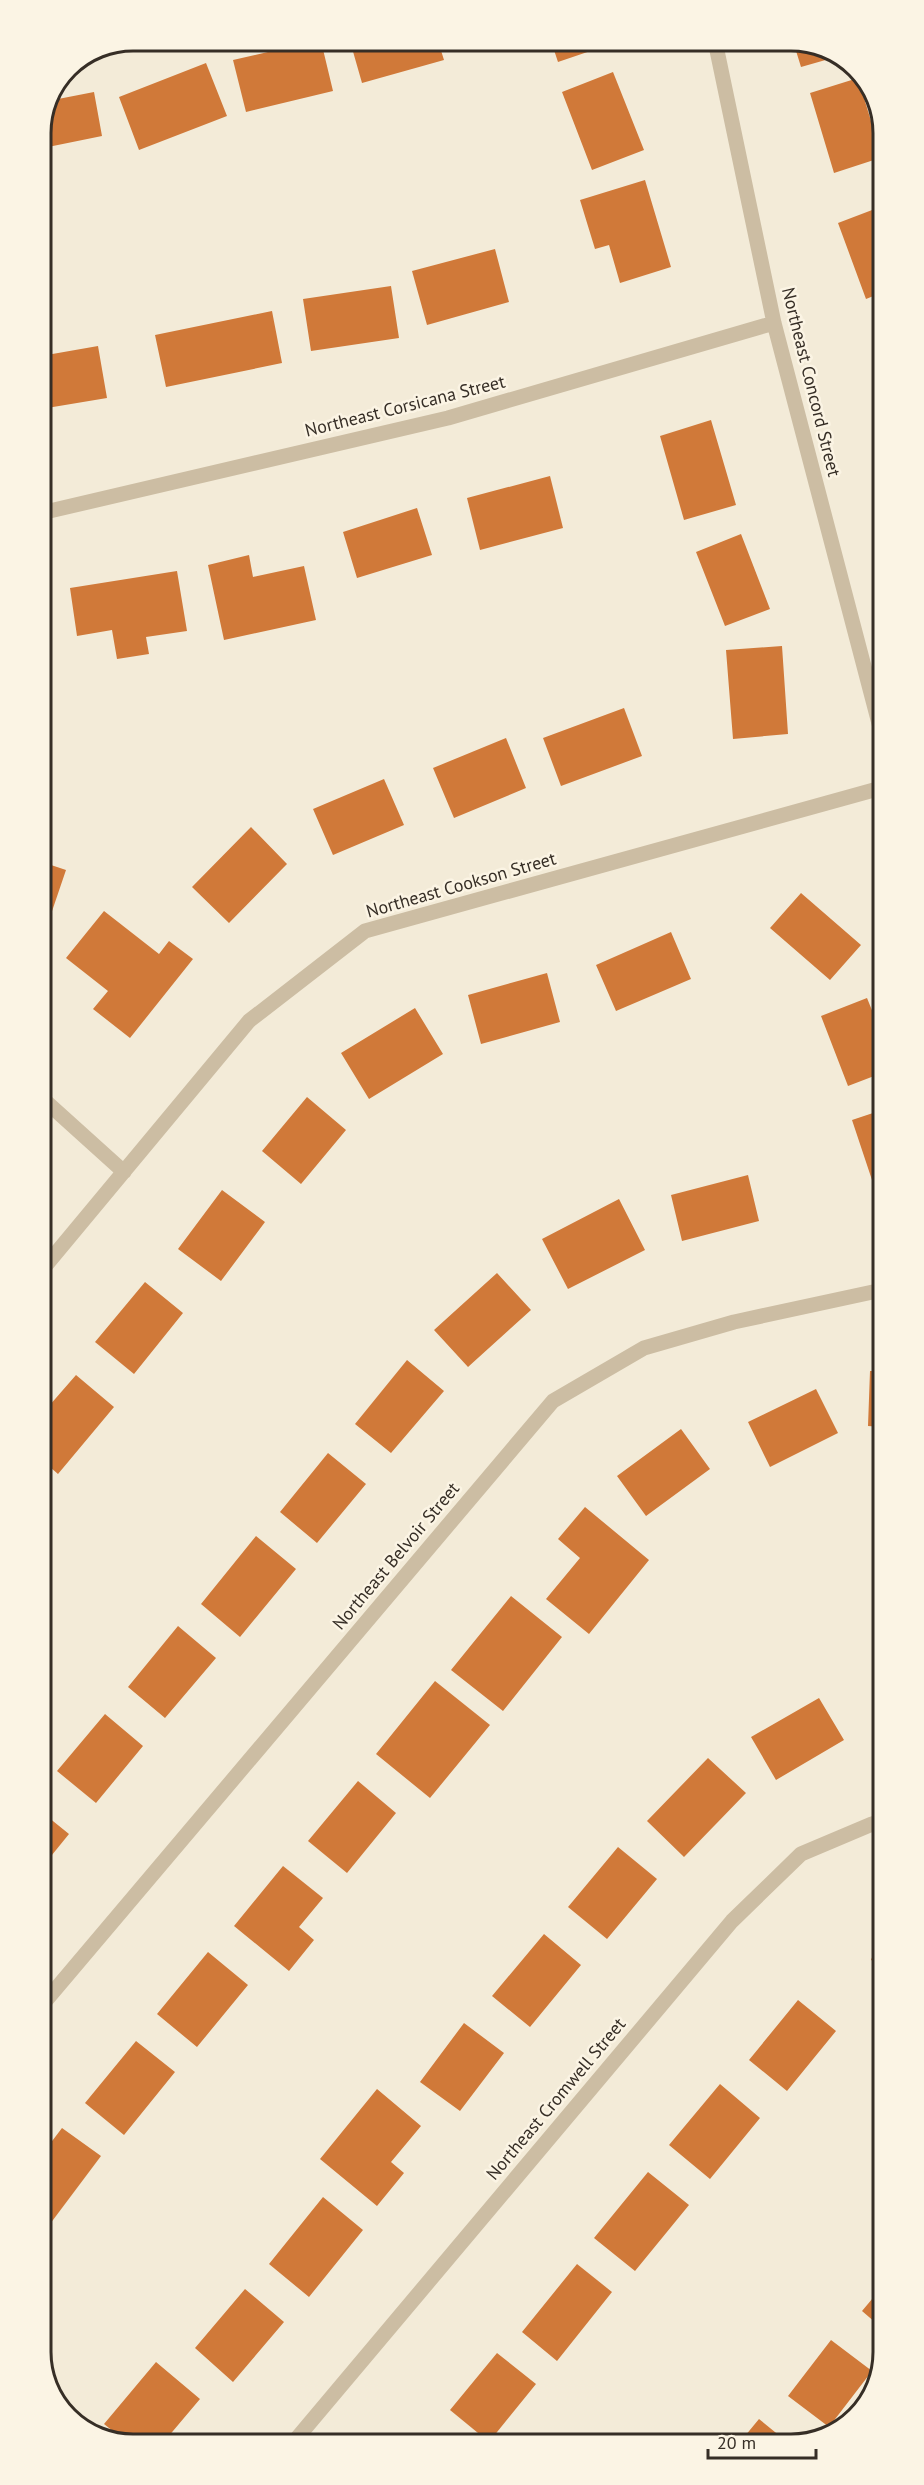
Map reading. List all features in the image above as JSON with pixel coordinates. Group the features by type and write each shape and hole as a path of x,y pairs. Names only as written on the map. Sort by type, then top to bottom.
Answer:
{"street":[{"name":"Northeast Concord Street","path":"717,51 774,323 873,700"},
{"name":"Northeast Corsicana Street","path":"51,511 448,418 774,323"},
{"name":"Northeast Cookson Street","path":"51,1259 249,1021 365,931 873,790"},
{"path":"51,1106 124,1172"},
{"name":"Northeast Belvoir Street","path":"51,1995 553,1401 644,1348 734,1322 873,1292"},
{"name":"Northeast Cromwell Street","path":"300,2434 732,1920 801,1854 873,1824"}],"building":[{"path":"272,51 323,51 333,91 246,112 233,60"},
{"path":"353,51 441,51 444,60 362,83"},
{"path":"554,51 590,51 558,62"},
{"path":"796,51 828,59 801,67"},
{"path":"206,63 227,116 139,150 119,97"},
{"path":"613,72 644,150 592,170 562,92"},
{"path":"853,80 863,95 872,126 873,160 834,173 810,93"},
{"path":"94,92 102,136 51,146 51,128 59,99"},
{"path":"645,180 671,267 620,283 609,245 595,249 580,200"},
{"path":"873,210 873,296 866,299 838,223"},
{"path":"495,249 509,302 427,325 412,271"},
{"path":"391,286 399,338 311,351 303,299"},
{"path":"272,311 282,363 166,387 155,335"},
{"path":"98,346 107,398 51,407 51,354"},
{"path":"711,420 736,505 684,520 660,436"},
{"path":"550,476 563,528 480,550 467,498"},
{"path":"417,508 432,555 357,578 343,532"},
{"path":"741,534 770,609 725,626 696,552"},
{"path":"249,555 253,577 304,566 316,620 224,640 208,565"},
{"path":"177,571 187,631 146,637 149,654 117,659 112,630 77,636 70,588"},
{"path":"782,646 788,734 733,739 726,650"},
{"path":"624,708 642,756 561,786 543,738"},
{"path":"506,738 526,788 454,818 433,768"},
{"path":"384,779 404,825 333,855 313,809"},
{"path":"251,827 287,864 229,923 192,887"},
{"path":"51,865 66,870 51,914"},
{"path":"801,893 861,945 830,980 770,928"},
{"path":"104,911 159,954 169,941 193,959 130,1038 93,1009 108,991 66,958"},
{"path":"671,932 691,979 616,1011 596,965"},
{"path":"547,973 560,1022 481,1044 468,995"},
{"path":"867,998 873,1013 873,1076 848,1086 821,1016"},
{"path":"415,1008 443,1054 369,1099 341,1053"},
{"path":"307,1097 346,1130 301,1184 262,1151"},
{"path":"873,1113 873,1183 852,1120"},
{"path":"748,1175 759,1221 682,1241 671,1195"},
{"path":"222,1190 265,1222 221,1281 178,1249"},
{"path":"619,1199 645,1250 568,1289 542,1239"},
{"path":"497,1273 531,1310 468,1367 434,1330"},
{"path":"145,1282 183,1313 134,1374 95,1342"},
{"path":"407,1360 444,1391 391,1453 355,1424"},
{"path":"870,1371 873,1371 873,1426 868,1426"},
{"path":"76,1375 114,1407 58,1474 51,1468 51,1404"},
{"path":"816,1389 838,1433 770,1467 748,1422"},
{"path":"681,1429 710,1469 646,1516 617,1476"},
{"path":"328,1453 366,1484 317,1543 280,1512"},
{"path":"585,1507 649,1560 589,1634 546,1599 580,1558 558,1539"},
{"path":"256,1536 296,1569 240,1637 201,1604"},
{"path":"511,1596 562,1637 503,1711 451,1670"},
{"path":"178,1626 216,1658 165,1718 128,1687"},
{"path":"435,1681 490,1725 430,1798 376,1754"},
{"path":"819,1698 844,1740 776,1780 751,1737"},
{"path":"105,1714 143,1746 96,1803 57,1771"},
{"path":"708,1758 746,1793 684,1857 647,1821"},
{"path":"358,1781 396,1813 347,1873 308,1841"},
{"path":"51,1819 69,1834 51,1856"},
{"path":"618,1847 657,1879 607,1939 568,1907"},
{"path":"283,1866 323,1898 299,1927 314,1940 289,1971 234,1926"},
{"path":"544,1934 581,1965 530,2027 492,1996"},
{"path":"208,1952 248,1985 197,2047 157,2014"},
{"path":"798,2000 836,2031 787,2091 749,2060"},
{"path":"464,2023 504,2053 460,2111 420,2082"},
{"path":"136,2041 175,2072 124,2135 85,2103"},
{"path":"720,2084 760,2118 710,2179 669,2145"},
{"path":"377,2089 421,2126 391,2162 404,2173 377,2206 320,2159"},
{"path":"62,2128 101,2156 51,2223 51,2142"},
{"path":"648,2172 689,2205 635,2271 594,2238"},
{"path":"323,2197 363,2230 309,2297 269,2264"},
{"path":"577,2264 612,2292 557,2361 522,2332"},
{"path":"245,2289 284,2322 233,2382 195,2348"},
{"path":"873,2298 873,2320 862,2311"},
{"path":"831,2340 871,2370 833,2422 827,2426 788,2396"},
{"path":"497,2353 536,2384 495,2434 479,2434 450,2410"},
{"path":"156,2362 200,2399 170,2434 128,2434 113,2431 104,2424"},
{"path":"759,2419 777,2434 747,2434"}]}
